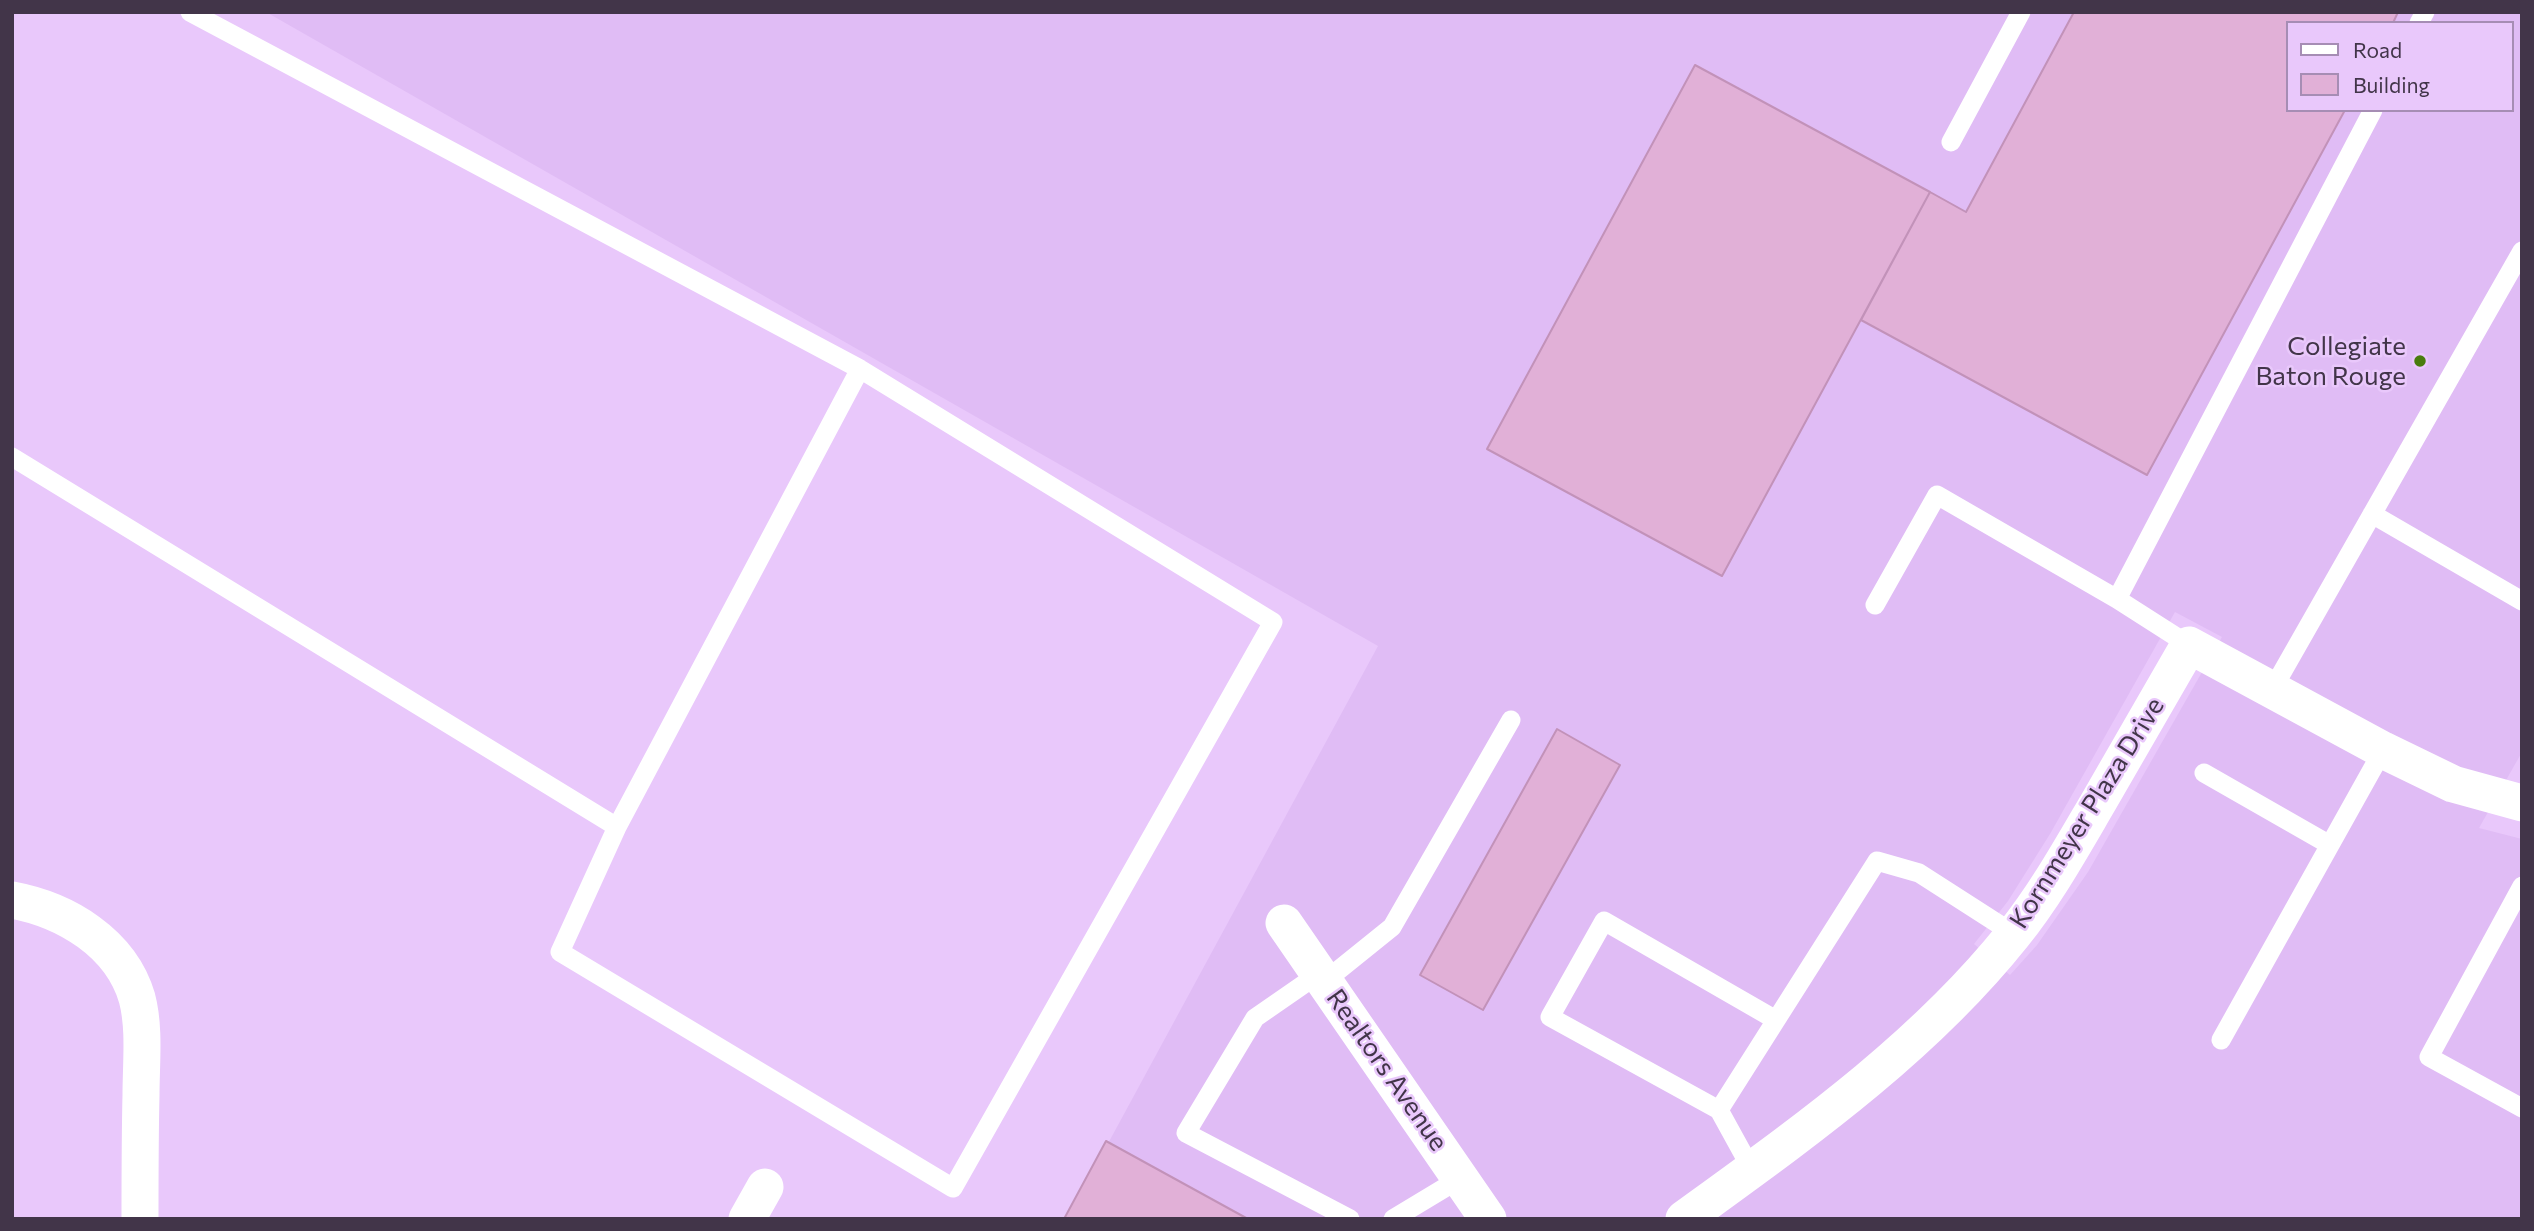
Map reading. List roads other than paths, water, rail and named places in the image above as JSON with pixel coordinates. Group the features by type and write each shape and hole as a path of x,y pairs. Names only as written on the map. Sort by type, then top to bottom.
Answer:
{"street":[{"path":"2189,645 2383,750 2453,784 2522,803"},
{"name":"Kornmeyer Plaza Drive","path":"1684,1219 1849,1096 1924,1032 1971,984 2014,934 2074,843 2189,645"},
{"path":"2453,784 2522,780"},
{"path":"12,900 56,913 101,941 116,959 136,997 141,1040 140,1219"},
{"name":"Realtors Avenue","path":"1284,923 1488,1219"},
{"path":"747,1219 765,1187"}],"lane":[{"path":"190,12 860,369 1273,622 953,1188 560,951 617,827 860,369"},
{"path":"1951,142 2021,12"},
{"path":"2117,598 2372,112"},
{"path":"2272,690 2522,251"},
{"path":"12,457 617,827"},
{"path":"1875,605 1937,495 2117,598 2189,645"},
{"path":"2372,514 2522,601"},
{"path":"1350,1219 1186,1133 1255,1018 1323,977 1392,927 1511,720"},
{"path":"2221,1040 2383,750"},
{"path":"2204,773 2330,845"},
{"path":"1719,1110 1877,861 1920,873 2014,934"},
{"path":"2522,886 2429,1056 2522,1108"},
{"path":"1752,1170 1719,1110 1550,1017 1604,921 1776,1020"},
{"path":"1393,1219 1461,1178"}],"place":[{"name":"Collegiate Baton Rouge","path":"2420,361"}]}
